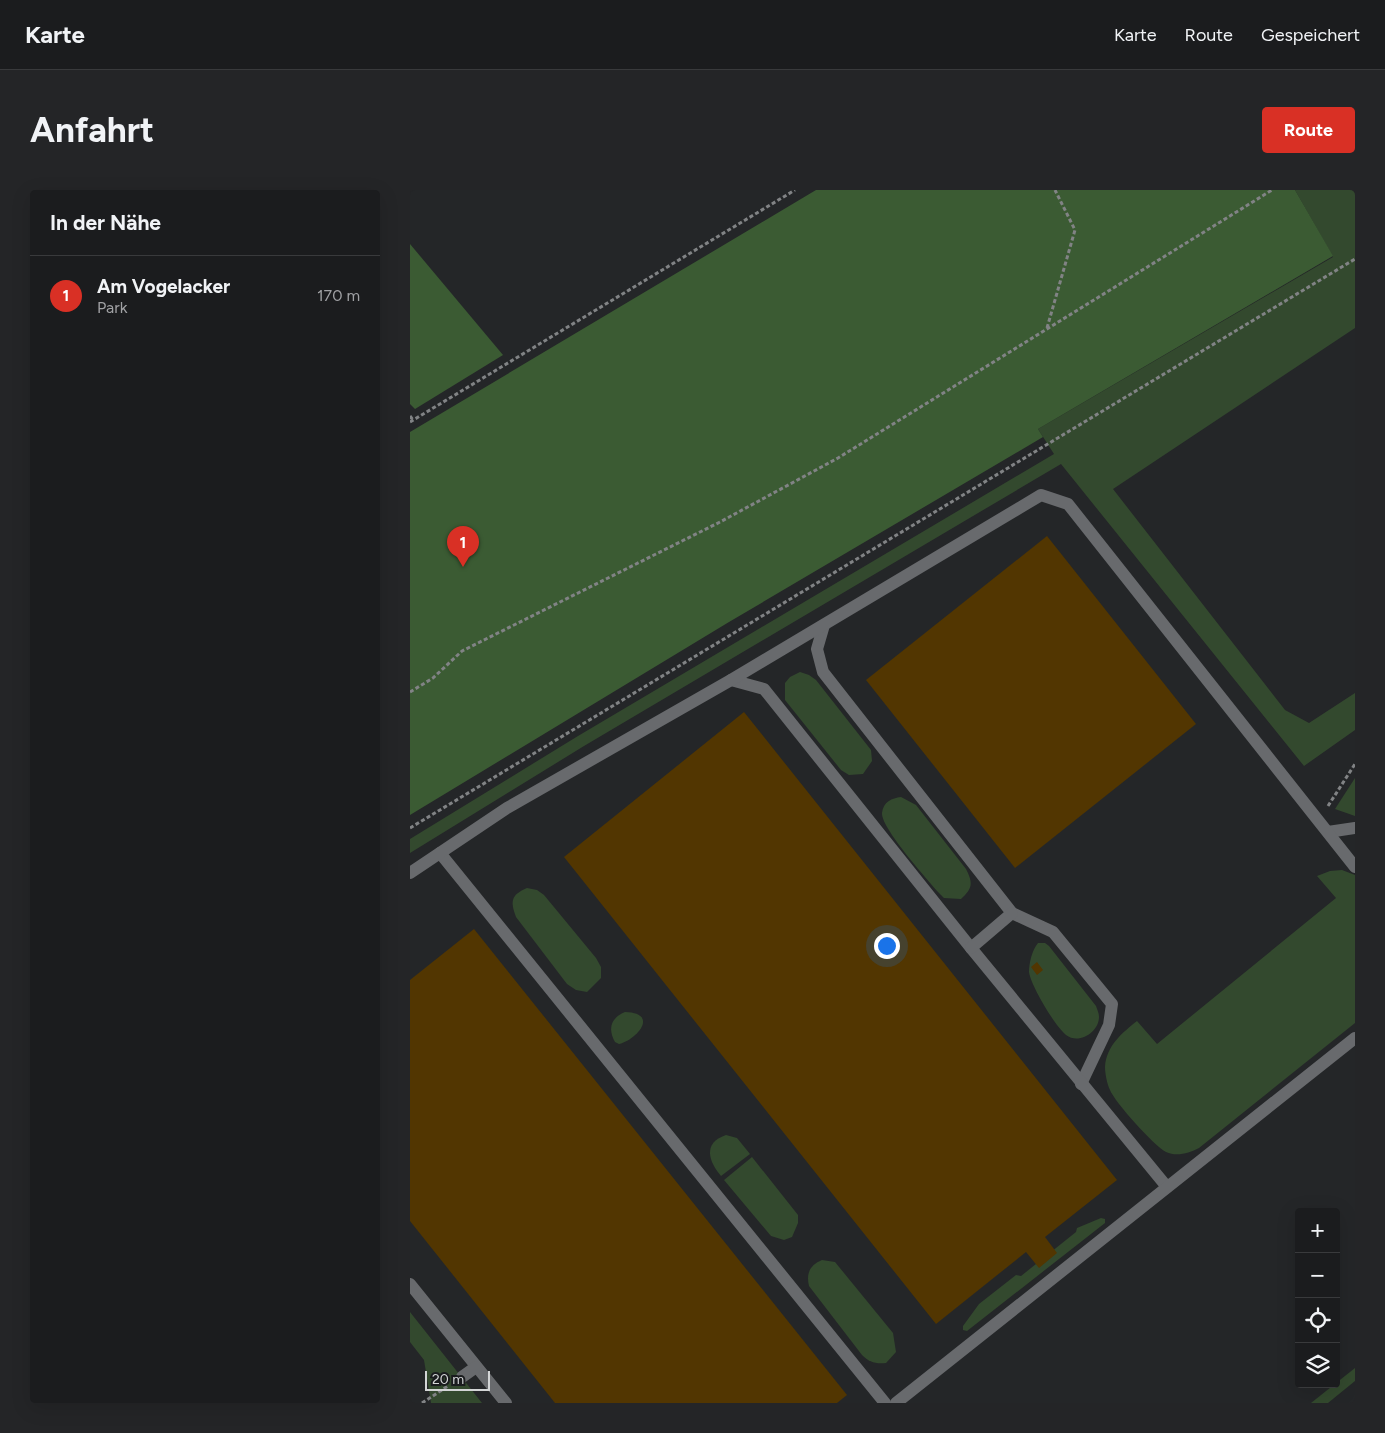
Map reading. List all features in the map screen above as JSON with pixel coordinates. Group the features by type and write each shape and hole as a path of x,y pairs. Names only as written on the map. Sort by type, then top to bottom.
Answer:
{"lane":[{"path":"410,873 507,808 731,680 1041,495 1068,504 1355,867"},
{"path":"824,625 817,649 823,672 1012,913 1054,932 1112,1004 1109,1025 1081,1084"},
{"path":"731,680 764,689 1081,1084 1166,1186"},
{"path":"1328,832 1355,828"},
{"path":"440,853 885,1403"},
{"path":"971,948 1012,913"},
{"path":"896,1403 1166,1186 1355,1038"},
{"path":"410,1284 506,1403"},
{"path":"462,1378 476,1367"}],"path":[{"path":"410,416 412,421 795,190"},
{"path":"1046,329 1075,230 1055,190"},
{"path":"410,692 433,678 462,651 720,522 838,458 1272,190"},
{"path":"410,828 1355,259"},
{"path":"1319,821 1355,764"},
{"path":"422,1403 462,1378"}],"green space":[{"path":"816,190 1295,190 1333,256 1038,429 1043,437 729,622 410,815 410,432"},
{"path":"1295,190 1355,190 1355,328 1113,489 1285,710 1309,723 1355,693 1355,730 1304,766 1061,464 584,746 410,853 410,839 578,736 1054,454 1038,429 1333,257"},
{"path":"410,244 503,355 415,409 410,404"},
{"path":"800,672 816,680 871,750 872,761 863,774 849,775 841,770 785,700 785,683 790,677"},
{"path":"1355,778 1355,816 1335,809"},
{"path":"901,797 916,805 966,869 971,885 968,892 961,899 944,898 915,865 889,830 882,813 884,806 888,801"},
{"path":"1342,870 1355,875 1355,1023 1199,1148 1183,1154 1166,1152 1153,1142 1135,1123 1113,1096 1106,1079 1105,1067 1108,1053 1112,1046 1137,1021 1157,1044 1336,898 1317,876 1330,871"},
{"path":"527,888 537,890 544,895 596,958 601,967 601,978 587,992 576,990 567,984 516,917 513,899 518,893"},
{"path":"1038,943 1045,943 1049,946 1096,1006 1099,1016 1096,1028 1082,1038 1071,1038 1066,1035 1050,1015 1039,996 1029,972 1031,957"},
{"path":"625,1012 635,1013 643,1021 642,1026 633,1037 619,1044 615,1042 611,1029 613,1021"},
{"path":"726,1135 737,1138 750,1154 721,1176 713,1165 710,1153 713,1143 718,1138"},
{"path":"752,1157 798,1215 798,1223 792,1237 784,1240 771,1236 724,1180"},
{"path":"1101,1218 1105,1219 1105,1223 967,1331 963,1330 963,1326 979,1304 1016,1275 1021,1276 1076,1232 1077,1228"},
{"path":"822,1260 835,1262 893,1333 896,1352 886,1363 872,1362 862,1355 809,1286 808,1277 810,1270 814,1264"},
{"path":"410,1312 482,1403 431,1403 424,1360 410,1342"},
{"path":"1355,1368 1355,1381 1328,1403 1311,1403 1330,1388 1340,1388 1340,1380"}],"building":[{"path":"1047,536 1196,724 1015,868 866,680"},
{"path":"744,712 1117,1180 1045,1237 1057,1253 1039,1268 1026,1252 936,1324 564,857"},
{"path":"474,929 847,1395 837,1403 555,1403 410,1221 410,980"},
{"path":"1037,962 1043,970 1037,975 1031,967"}],"place":[{"name":"Am Vogelacker","path":"463,567"}]}
